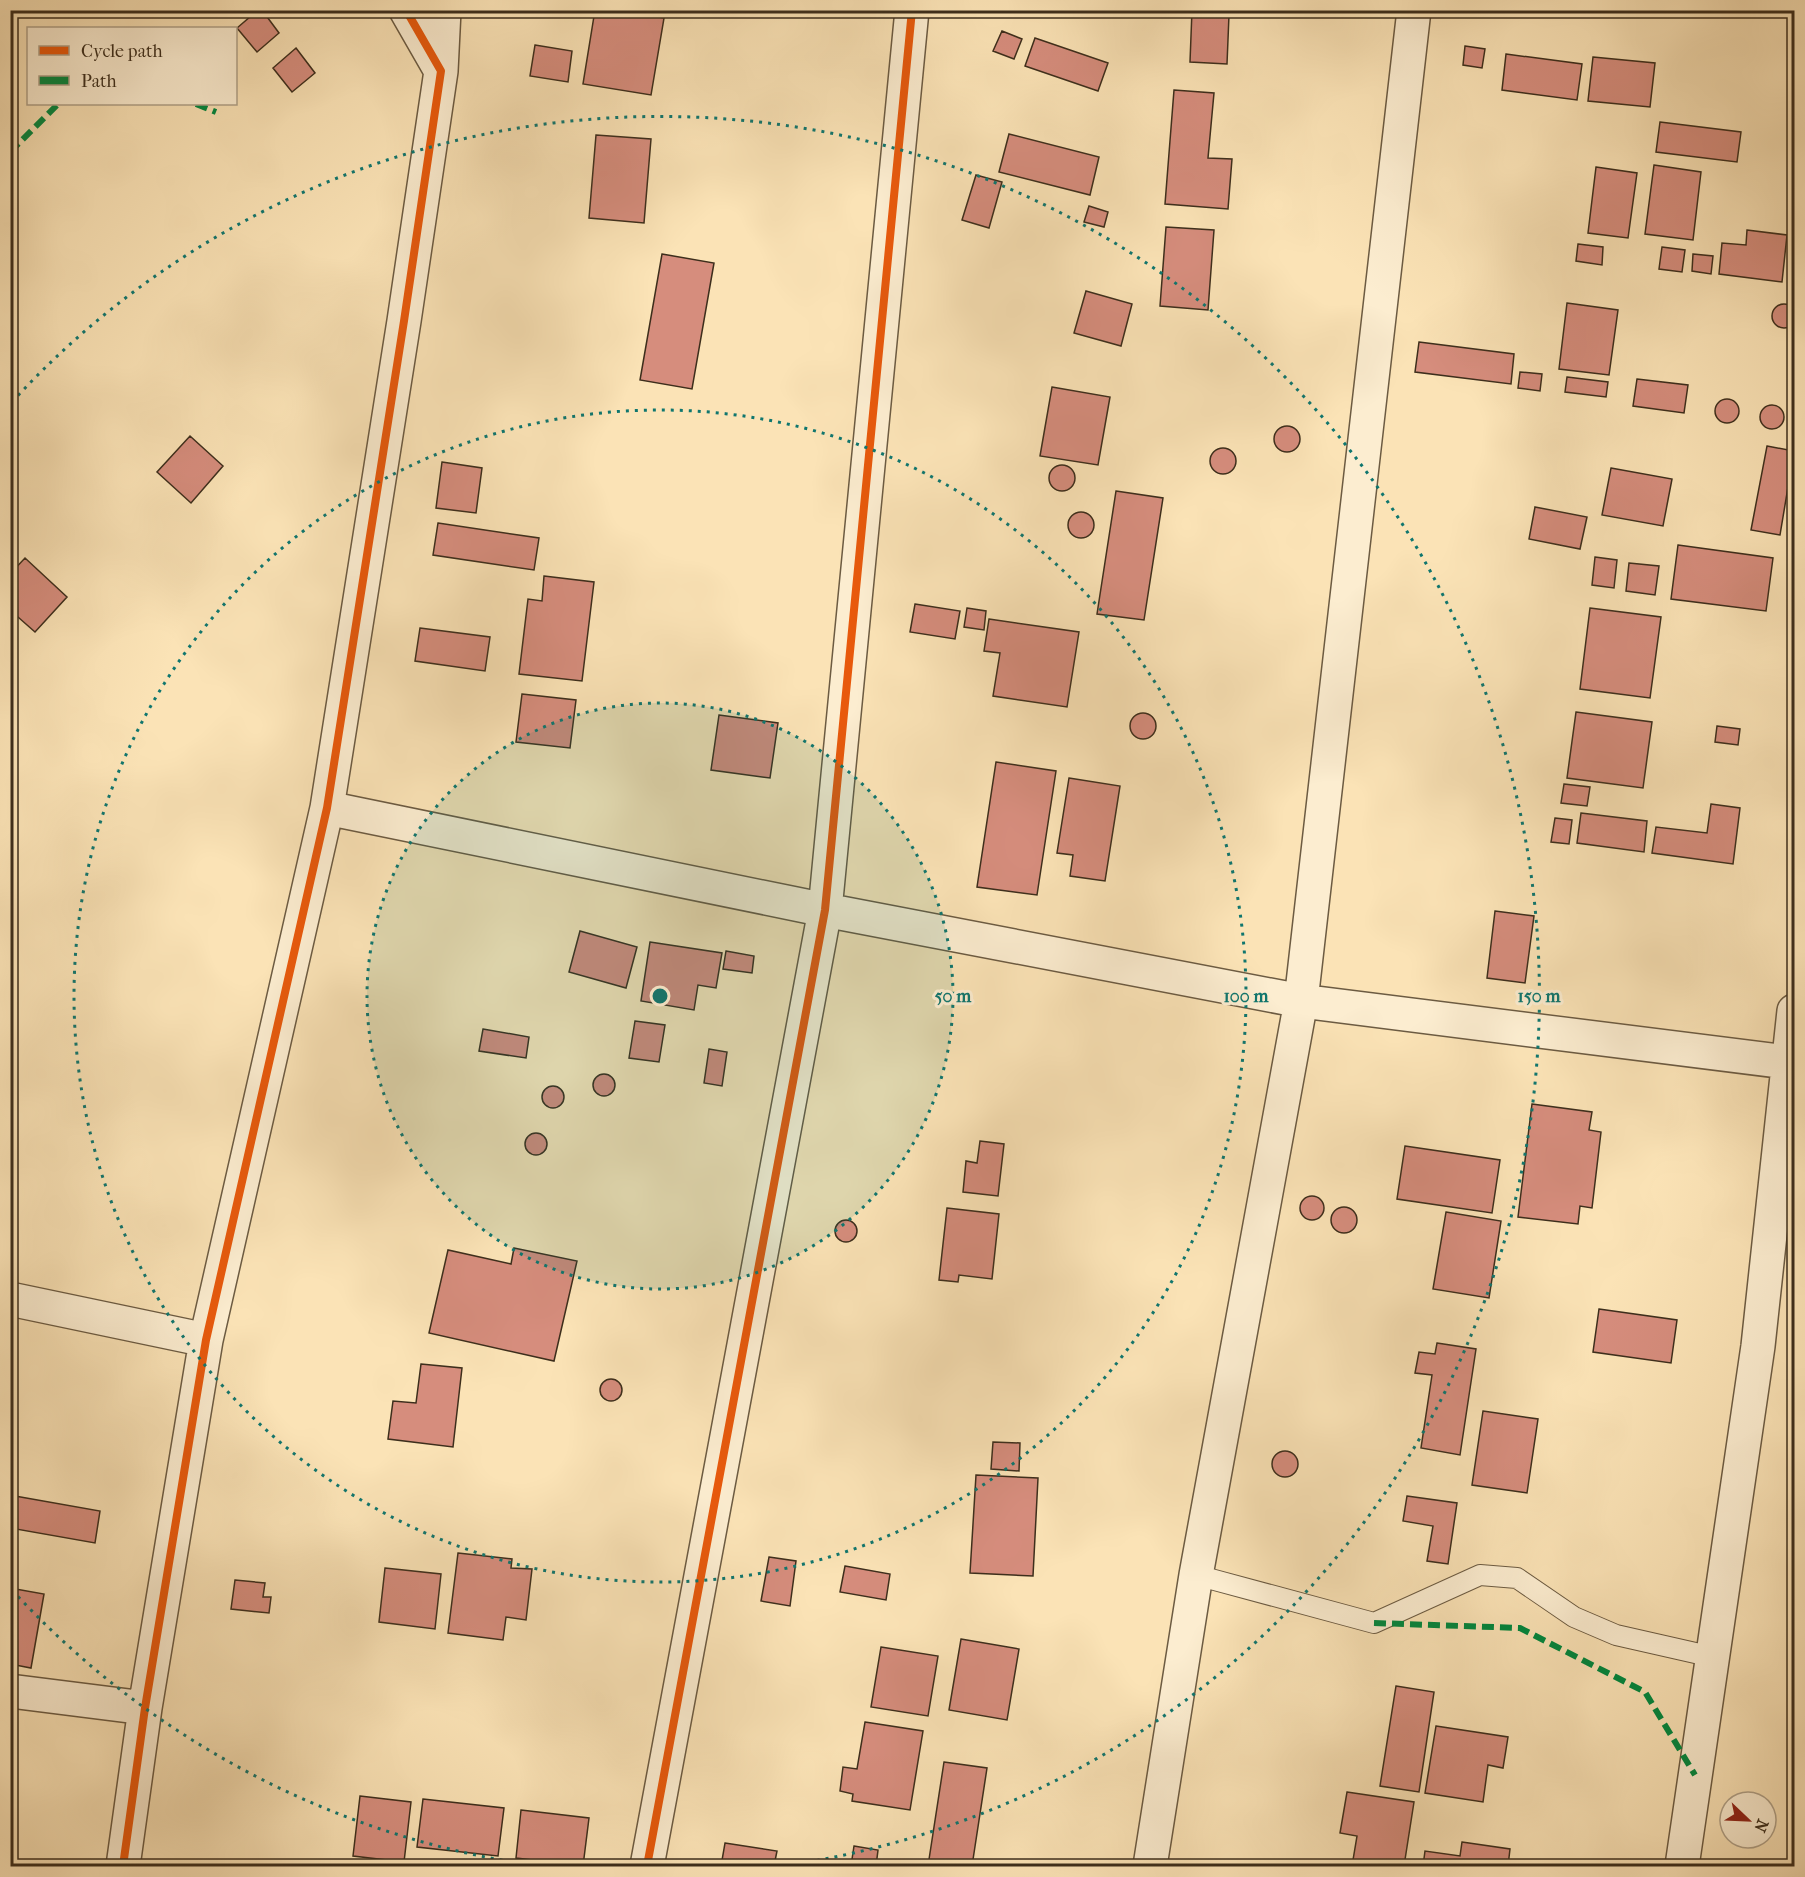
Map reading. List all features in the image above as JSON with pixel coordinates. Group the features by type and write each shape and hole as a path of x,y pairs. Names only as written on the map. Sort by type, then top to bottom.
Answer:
{"street":[{"path":"406,10 441,71"},
{"path":"123,1866 145,1708 206,1340 327,808 441,71 444,10"},
{"path":"647,1866 825,910 912,10"},
{"path":"1150,1866 1196,1575 1301,1001 1414,10"},
{"path":"327,808 825,910 1301,1001 1791,1063"},
{"path":"1682,1866 1758,1346 1791,1063 1794,1011"},
{"path":"10,1299 206,1340"},
{"path":"10,1691 145,1708"}],"lane":[{"path":"1196,1575 1374,1623 1480,1575 1516,1578 1574,1617 1616,1635 1713,1657"}],"building":[{"path":"258,10 262,10 279,33 257,52 237,28"},
{"path":"595,10 614,10 664,18 651,95 583,84"},
{"path":"1192,10 1214,10 1214,15 1229,15 1227,64 1190,62"},
{"path":"1002,31 1022,39 1014,59 993,51"},
{"path":"1035,38 1108,63 1098,91 1025,66"},
{"path":"535,45 572,51 568,82 530,76"},
{"path":"1465,46 1485,49 1482,68 1463,65"},
{"path":"296,48 315,73 292,92 273,68"},
{"path":"1506,54 1582,64 1577,100 1502,90"},
{"path":"1593,57 1655,63 1650,107 1588,101"},
{"path":"1174,90 1214,93 1208,158 1232,159 1228,209 1165,204"},
{"path":"1660,122 1741,132 1737,162 1656,152"},
{"path":"1009,134 1099,157 1090,195 999,172"},
{"path":"596,135 651,139 644,223 589,218"},
{"path":"1654,165 1701,172 1693,240 1645,234"},
{"path":"1596,167 1637,173 1628,238 1588,233"},
{"path":"976,175 1002,182 989,228 962,220"},
{"path":"1089,206 1108,212 1104,227 1084,222"},
{"path":"1166,227 1214,230 1208,310 1160,306"},
{"path":"1747,230 1787,235 1782,282 1719,274 1722,243 1746,245"},
{"path":"1578,244 1603,247 1602,265 1576,261"},
{"path":"1662,247 1685,250 1682,272 1659,269"},
{"path":"662,254 714,263 692,389 640,380"},
{"path":"1693,254 1713,256 1711,274 1692,271"},
{"path":"1086,291 1132,304 1121,346 1074,333"},
{"path":"1567,303 1618,310 1609,375 1559,369"},
{"path":"1784,304 1793,307 1796,316 1793,325 1784,328 1775,325 1772,316 1775,307"},
{"path":"1419,342 1514,354 1511,384 1415,372"},
{"path":"1520,372 1542,374 1540,391 1518,388"},
{"path":"1567,377 1608,382 1606,397 1565,392"},
{"path":"1637,379 1688,385 1684,413 1633,406"},
{"path":"1052,387 1110,397 1098,465 1040,456"},
{"path":"1727,399 1736,402 1739,411 1736,420 1727,423 1718,420 1715,411 1718,402"},
{"path":"1772,405 1781,408 1784,417 1781,426 1772,429 1763,426 1760,417 1763,408"},
{"path":"1287,426 1296,430 1300,439 1296,448 1287,452 1278,448 1274,439 1278,430"},
{"path":"190,436 223,466 191,503 157,472"},
{"path":"1767,446 1794,451 1780,535 1751,530"},
{"path":"1223,448 1232,452 1236,461 1232,470 1223,474 1214,470 1210,461 1214,452"},
{"path":"442,462 482,468 476,513 436,508"},
{"path":"1062,465 1071,469 1075,478 1071,487 1062,491 1053,487 1049,478 1053,469"},
{"path":"1611,468 1672,479 1663,526 1602,515"},
{"path":"1116,491 1163,498 1144,620 1097,614"},
{"path":"1535,507 1587,517 1580,549 1529,539"},
{"path":"1081,512 1090,516 1094,525 1090,534 1081,538 1072,534 1068,525 1072,516"},
{"path":"438,523 539,538 534,570 433,555"},
{"path":"1678,545 1773,558 1766,611 1671,599"},
{"path":"1595,557 1617,560 1614,588 1592,585"},
{"path":"25,558 67,597 35,632 10,610 10,574"},
{"path":"1629,563 1659,566 1655,595 1626,591"},
{"path":"544,576 594,582 582,681 519,674 528,599 542,601"},
{"path":"915,604 960,611 955,639 910,632"},
{"path":"967,608 986,611 984,630 964,627"},
{"path":"1590,608 1661,617 1650,698 1580,689"},
{"path":"989,619 1079,632 1067,707 993,696 1000,653 984,651"},
{"path":"420,628 490,637 485,671 415,661"},
{"path":"522,694 576,700 570,748 516,742"},
{"path":"1576,712 1652,722 1643,788 1567,778"},
{"path":"1143,713 1152,717 1156,726 1152,735 1143,739 1134,735 1130,726 1134,717"},
{"path":"719,715 778,723 770,778 711,770"},
{"path":"1717,726 1740,729 1738,745 1715,742"},
{"path":"996,762 1056,771 1037,895 977,887"},
{"path":"1069,778 1120,786 1105,881 1070,876 1073,855 1057,853"},
{"path":"1564,784 1590,787 1587,806 1561,803"},
{"path":"1711,804 1740,808 1733,864 1652,853 1656,827 1707,833"},
{"path":"1581,813 1647,821 1644,852 1577,843"},
{"path":"1555,818 1572,820 1569,844 1551,842"},
{"path":"1495,911 1534,916 1525,983 1487,978"},
{"path":"580,931 637,947 626,988 569,972"},
{"path":"650,942 722,953 716,988 698,985 694,1010 641,1001"},
{"path":"726,951 754,956 752,973 723,969"},
{"path":"635,1021 665,1025 659,1062 629,1058"},
{"path":"483,1029 529,1037 526,1058 479,1051"},
{"path":"709,1049 727,1052 722,1086 704,1083"},
{"path":"600,1074 608,1074 615,1081 615,1089 608,1096 600,1096 593,1089 593,1081"},
{"path":"549,1086 557,1086 564,1093 564,1101 557,1108 549,1108 542,1101 542,1093"},
{"path":"1532,1104 1592,1112 1589,1130 1601,1132 1592,1208 1580,1206 1578,1224 1518,1217"},
{"path":"536,1133 544,1136 547,1144 544,1152 536,1155 528,1152 525,1144 528,1136"},
{"path":"980,1141 1004,1144 998,1196 963,1192 966,1161 977,1163"},
{"path":"1405,1146 1500,1160 1492,1213 1397,1199"},
{"path":"1307,1196 1317,1196 1324,1203 1324,1213 1317,1220 1307,1220 1300,1213 1300,1203"},
{"path":"1344,1207 1353,1211 1357,1220 1353,1229 1344,1233 1335,1229 1331,1220 1335,1211"},
{"path":"947,1208 999,1214 992,1279 959,1275 958,1282 939,1280"},
{"path":"1446,1212 1501,1221 1489,1298 1433,1289"},
{"path":"842,1220 850,1220 857,1227 857,1235 850,1242 842,1242 835,1235 835,1227"},
{"path":"514,1248 577,1261 554,1361 429,1333 448,1250 511,1264"},
{"path":"1599,1309 1677,1320 1671,1363 1593,1352"},
{"path":"1437,1343 1476,1349 1460,1455 1421,1448 1432,1375 1415,1373 1419,1352 1435,1354"},
{"path":"421,1364 462,1368 453,1447 388,1439 393,1401 416,1403"},
{"path":"611,1379 619,1382 622,1390 619,1398 611,1401 603,1398 600,1390 603,1382"},
{"path":"1483,1411 1538,1419 1527,1493 1472,1485"},
{"path":"993,1442 1020,1443 1019,1471 991,1469"},
{"path":"1285,1451 1294,1455 1298,1464 1294,1473 1285,1477 1276,1473 1272,1464 1276,1455"},
{"path":"976,1475 1038,1478 1033,1576 970,1573"},
{"path":"15,1496 100,1511 95,1543 10,1528"},
{"path":"1407,1496 1457,1503 1448,1564 1427,1561 1433,1526 1403,1521"},
{"path":"458,1553 512,1559 511,1568 532,1569 526,1620 506,1617 503,1640 448,1633"},
{"path":"769,1557 796,1561 790,1606 761,1601"},
{"path":"845,1566 890,1574 886,1600 840,1592"},
{"path":"385,1568 441,1574 435,1629 379,1622"},
{"path":"235,1580 265,1583 263,1597 271,1597 269,1613 231,1609"},
{"path":"10,1588 44,1594 31,1668 10,1664"},
{"path":"961,1639 1019,1649 1007,1720 949,1710"},
{"path":"881,1647 938,1656 928,1716 871,1707"},
{"path":"1396,1686 1434,1692 1419,1792 1380,1786"},
{"path":"865,1722 923,1731 910,1810 852,1801 853,1794 840,1791 843,1767 857,1769"},
{"path":"1436,1726 1508,1737 1503,1768 1488,1765 1483,1802 1425,1793"},
{"path":"944,1762 987,1768 972,1866 928,1866"},
{"path":"1347,1792 1414,1802 1404,1866 1352,1866 1357,1836 1340,1833"},
{"path":"360,1796 411,1802 404,1862 353,1856"},
{"path":"423,1799 504,1808 498,1856 417,1847"},
{"path":"521,1810 589,1818 583,1866 516,1858"},
{"path":"1462,1842 1510,1849 1508,1866 1423,1866 1425,1851 1460,1856"},
{"path":"725,1843 777,1851 774,1866 721,1866"},
{"path":"854,1846 878,1850 876,1866 851,1866"},
{"path":"416,1863 445,1866 416,1866"}],"marked path":[{"path":"10,152 57,105"},
{"path":"198,105 216,112"},
{"path":"1374,1623 1520,1628 1645,1692 1695,1775"}],"cycle path":[{"path":"123,1866 145,1708 206,1340 327,808 404,321 441,71 406,10"},
{"path":"647,1866 825,910 912,10"}]}
